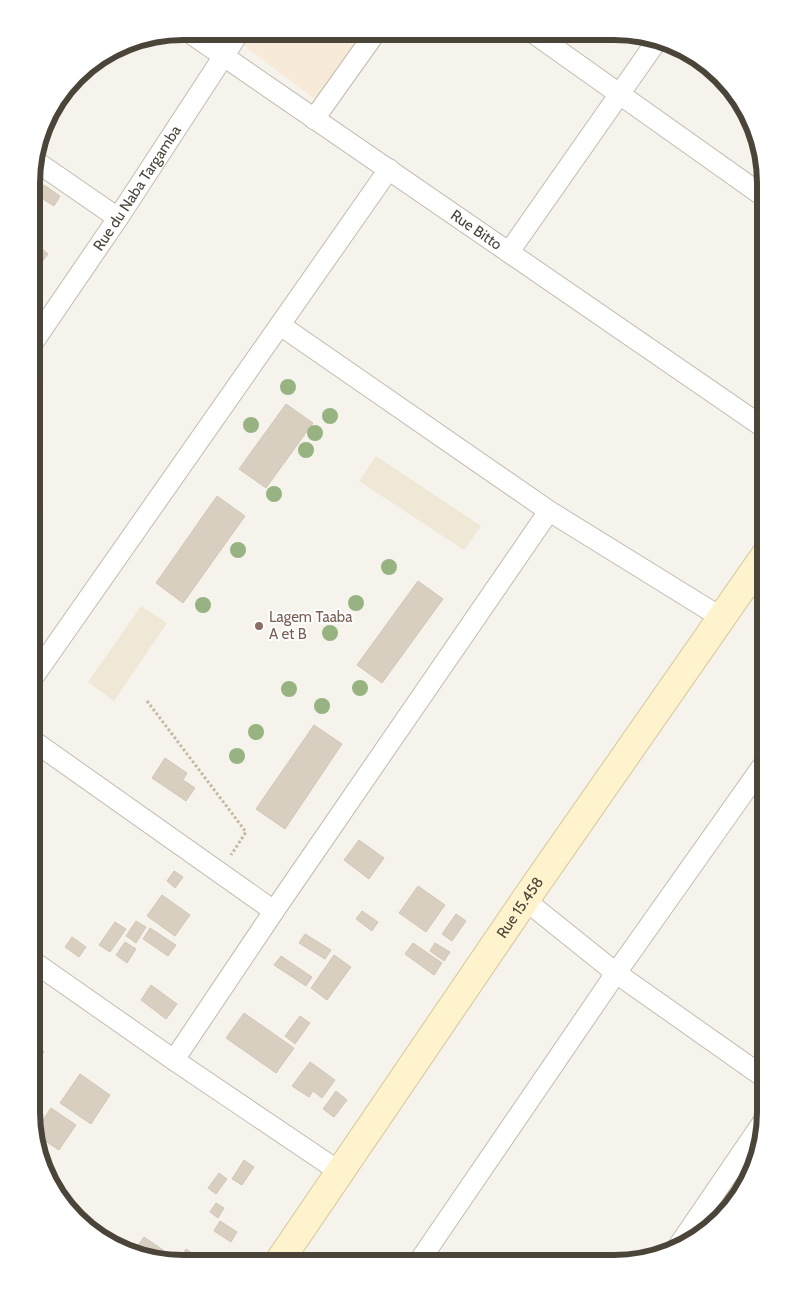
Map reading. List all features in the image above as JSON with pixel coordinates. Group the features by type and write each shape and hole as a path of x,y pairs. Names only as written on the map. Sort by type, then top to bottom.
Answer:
{"main road":[{"name":"Rue 15.458","path":"283,1255 525,900 757,567"}],"street":[{"name":"Rue Bitto","path":"200,40 757,423"},
{"name":"Rue du Naba Targamba","path":"40,332 118,218 234,40"},
{"path":"314,119 370,40"},
{"path":"543,40 757,192"},
{"path":"509,252 653,46"},
{"path":"41,165 118,218"},
{"path":"40,668 389,169"},
{"path":"280,325 549,511 722,618"},
{"path":"174,1060 549,511"},
{"path":"40,746 274,911"},
{"path":"423,1255 616,973 757,774"},
{"path":"525,900 616,973 757,1072"},
{"path":"40,966 174,1060 340,1172"},
{"path":"685,1236 755,1134"}],"path":[{"path":"147,701 246,832 221,873"}],"shaded area":[{"path":"237,40 360,40 317,101"},
{"path":"376,456 481,526 464,550 359,481"},
{"path":"141,606 167,623 114,701 88,682"}],"building":[{"path":"44,185 60,196 54,206 40,197 40,192"},
{"path":"40,247 48,254 40,262"},
{"path":"286,404 313,423 266,488 239,469"},
{"path":"217,496 245,516 183,603 156,583"},
{"path":"418,581 443,599 382,683 357,665"},
{"path":"314,725 342,744 285,829 256,809"},
{"path":"165,758 187,773 183,780 195,788 186,801 152,778"},
{"path":"359,840 384,858 369,879 344,860"},
{"path":"174,871 183,877 175,888 167,881"},
{"path":"418,886 445,905 426,932 399,913"},
{"path":"162,895 190,915 175,936 147,916"},
{"path":"362,911 378,922 372,931 356,919"},
{"path":"456,914 466,921 452,941 442,934"},
{"path":"136,921 146,927 136,943 126,936"},
{"path":"115,922 126,929 110,952 99,945"},
{"path":"150,928 176,945 168,956 143,939"},
{"path":"305,934 331,950 325,959 299,943"},
{"path":"72,937 86,947 79,957 65,947"},
{"path":"125,942 136,949 127,963 116,955"},
{"path":"413,943 442,963 434,975 405,954"},
{"path":"435,943 450,952 444,961 430,951"},
{"path":"334,955 351,967 327,1000 311,988"},
{"path":"281,956 312,977 306,986 274,965"},
{"path":"151,985 177,1004 166,1019 141,1000"},
{"path":"244,1013 294,1048 276,1073 226,1038"},
{"path":"300,1016 310,1023 295,1044 285,1036"},
{"path":"40,1049 44,1052 40,1057"},
{"path":"310,1062 335,1080 322,1098 313,1091 309,1097 292,1086"},
{"path":"80,1074 110,1095 91,1124 60,1103"},
{"path":"336,1091 347,1100 334,1117 323,1109"},
{"path":"51,1108 76,1125 59,1150 43,1140 41,1124"},
{"path":"244,1160 254,1167 242,1185 232,1179"},
{"path":"219,1173 227,1179 216,1194 208,1188"},
{"path":"216,1203 224,1208 218,1218 210,1212"},
{"path":"220,1221 237,1232 231,1242 214,1231"},
{"path":"144,1237 163,1250 161,1253 137,1247"},
{"path":"186,1249 195,1255 183,1255"}],"place":[{"name":"Lagem Taaba A et B","path":"259,626"}]}
